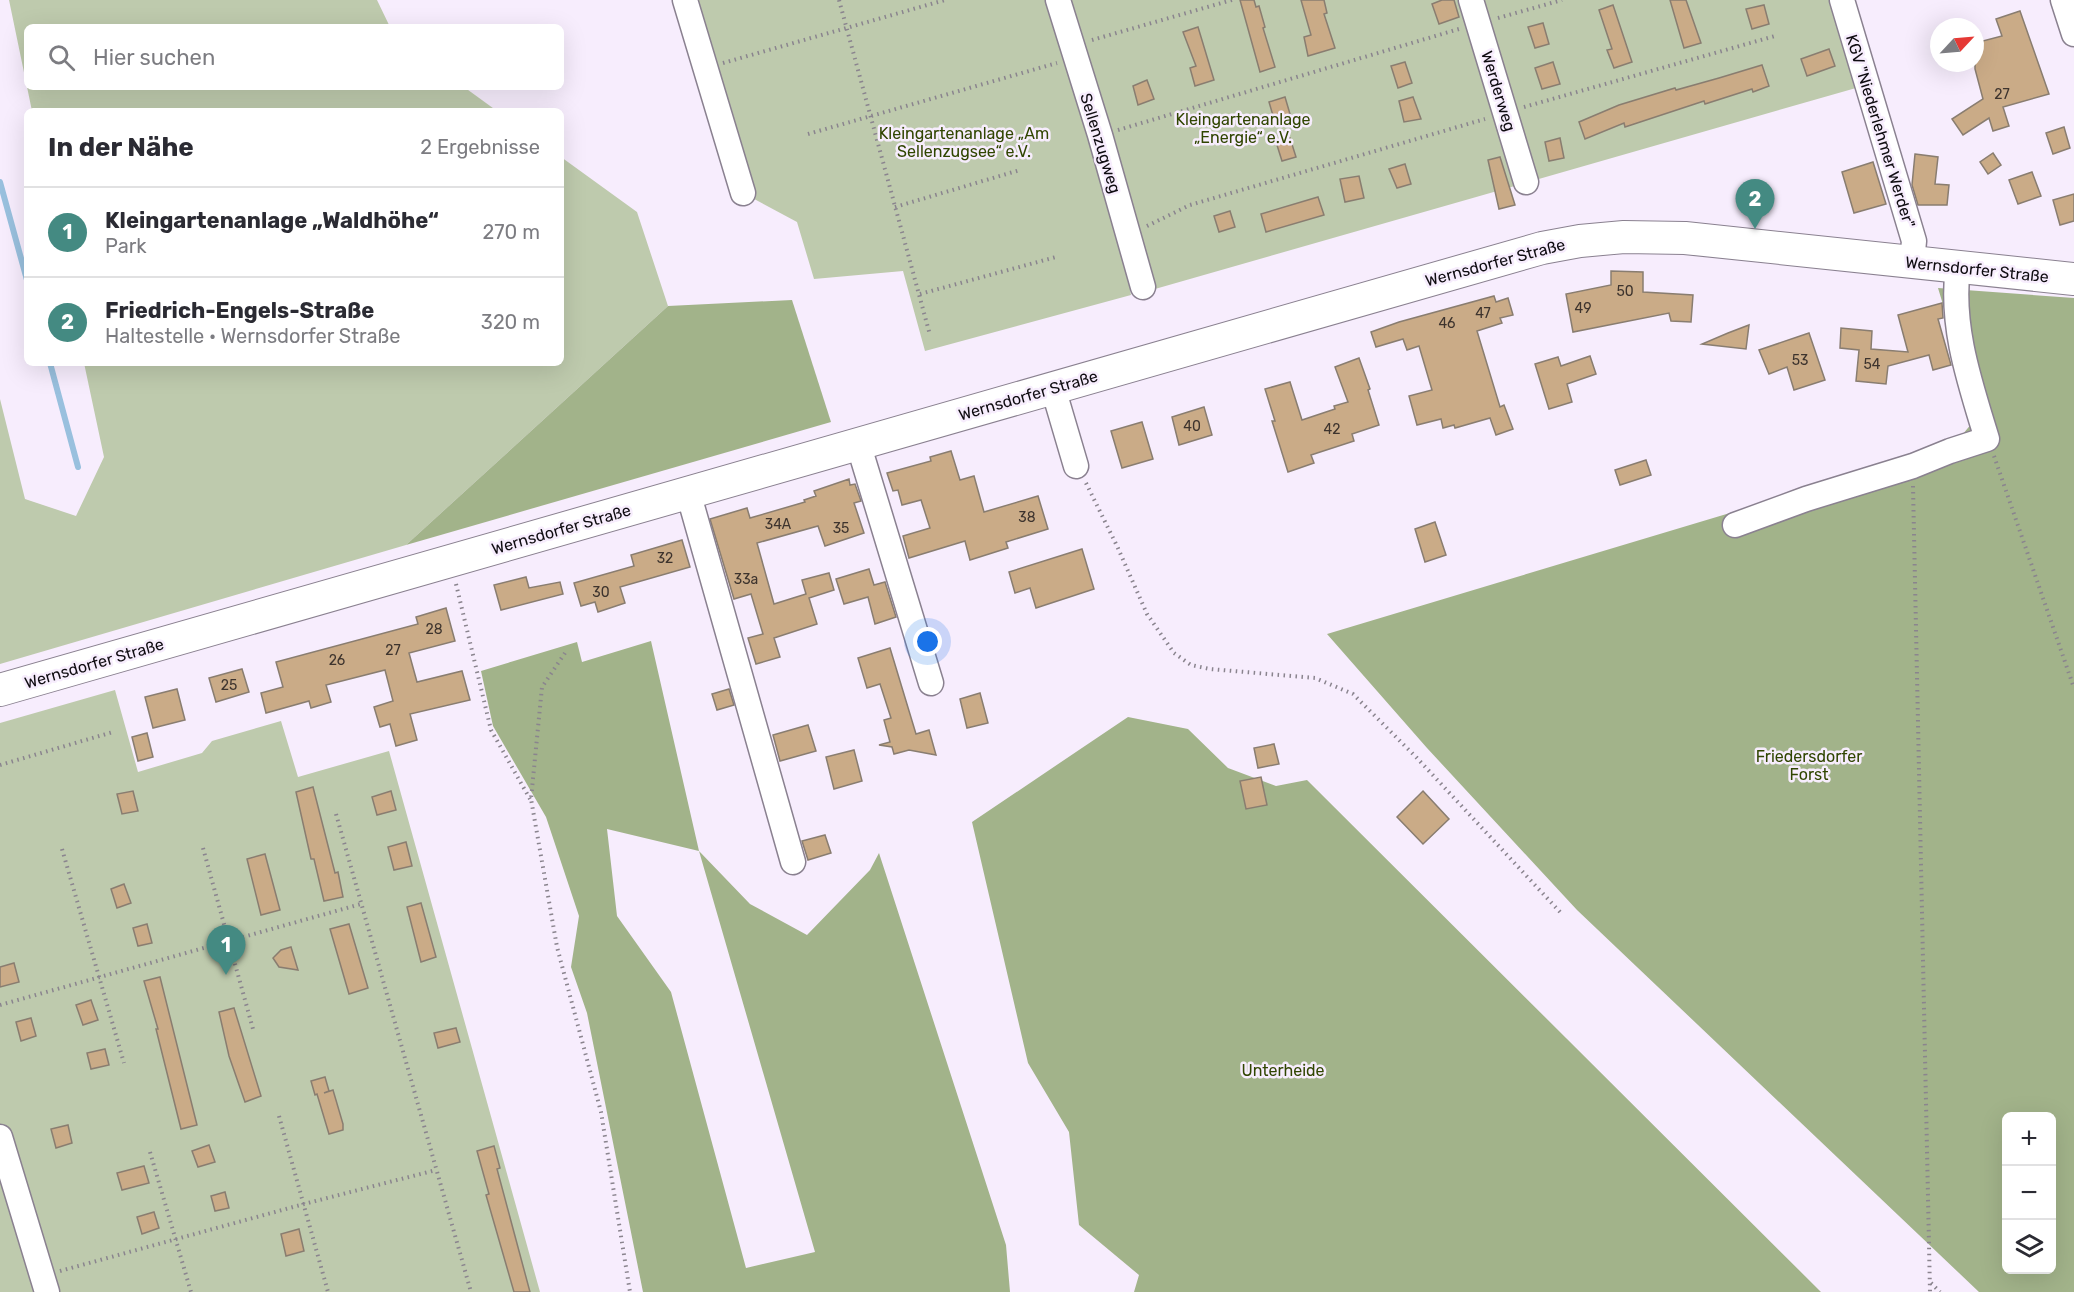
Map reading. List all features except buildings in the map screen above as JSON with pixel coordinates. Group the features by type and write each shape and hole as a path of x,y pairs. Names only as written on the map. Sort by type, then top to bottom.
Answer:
{"main road":[{"name":"Wernsdorfer Straße","path":"0,690 1542,248 1580,241 1624,237 1685,238 2074,279"}],"street":[{"path":"685,0 743,194"},
{"name":"Sellenzugweg","path":"1058,0 1100,135 1143,287"},
{"name":"Werderweg","path":"1471,0 1527,182"},
{"name":"KGV \"Niederlehmer Werder\"","path":"1842,0 1914,242 1912,262"},
{"path":"2063,0 2074,34"},
{"path":"1735,525 1988,439 1963,361 1955,291 1958,267"},
{"path":"1053,388 1076,466"},
{"path":"858,443 931,683"},
{"path":"688,492 793,862"},
{"path":"0,1137 45,1284"}],"path":[{"path":"839,0 930,335"},
{"path":"706,68 945,0"},
{"path":"808,134 1232,0"},
{"path":"1100,135 1562,0"},
{"path":"1129,236 1190,205 1775,36"},
{"path":"896,207 1020,170"},
{"path":"920,294 1056,257"},
{"path":"1988,439 2074,688"},
{"path":"1076,466 1093,496 1147,614 1174,653 1191,665 1210,669 1315,678 1353,694 1417,758 1560,912"},
{"path":"1913,466 1930,1292"},
{"path":"456,584 491,730 531,799"},
{"path":"565,653 542,687 531,799 556,947 601,1112 630,1292"},
{"path":"0,765 113,732"},
{"path":"336,814 471,1292"},
{"path":"203,848 253,1029"},
{"path":"62,849 124,1064"},
{"path":"0,1005 361,904"},
{"path":"279,1116 328,1292"},
{"path":"150,1152 191,1292"},
{"path":"45,1284 176,1240 436,1170"},
{"path":"1930,1283 1940,1292"}],"green space":[{"path":"9,0 377,0 389,24 24,24 24,72"},
{"path":"674,0 1837,0 1863,86 1155,289 1153,284 1130,290 1131,295 925,351 903,271 814,279 797,222 743,193"},
{"path":"28,90 468,90 493,108 31,108"},
{"path":"564,159 637,212 668,306 406,545 0,664 0,399 25,499 76,516 104,457 85,366 564,366"},
{"name":"Friedersdorfer Forst","path":"1938,288 2074,298 2074,1292 1979,1292 1577,910 1427,748 1327,634 1953,446 1977,417"},
{"path":"792,300 831,422 406,545 668,306"},
{"path":"651,641 699,851 750,904 807,935 870,870 879,853 1006,1245 1010,1292 643,1292 587,1013 571,967 579,916 546,817 493,726 481,671 577,642 582,662","holes":["607,829 699,851 815,1252 746,1268 671,992 617,916"]},
{"path":"115,690 138,772 202,753 212,741 281,721 298,777 389,751 540,1292 0,1292 0,723"},
{"name":"Unterheide","path":"1128,717 1188,729 1228,768 1276,786 1307,780 1821,1292 1134,1292 1139,1275 1079,1225 1069,1132 1028,1063 972,822"}],"waterway":[{"path":"0,182 24,269"},
{"path":"51,366 78,467"}],"place":[{"name":"Friedrich-Engels-Straße","path":"1755,229"},
{"name":"Kleingartenanlage „Waldhöhe“","path":"226,975"}],"park label":[{"name":"Kleingartenanlage „Energie“ e.V.","path":"1243,128"},
{"name":"Kleingartenanlage „Am Sellenzugsee“ e.V.","path":"964,142"}]}
